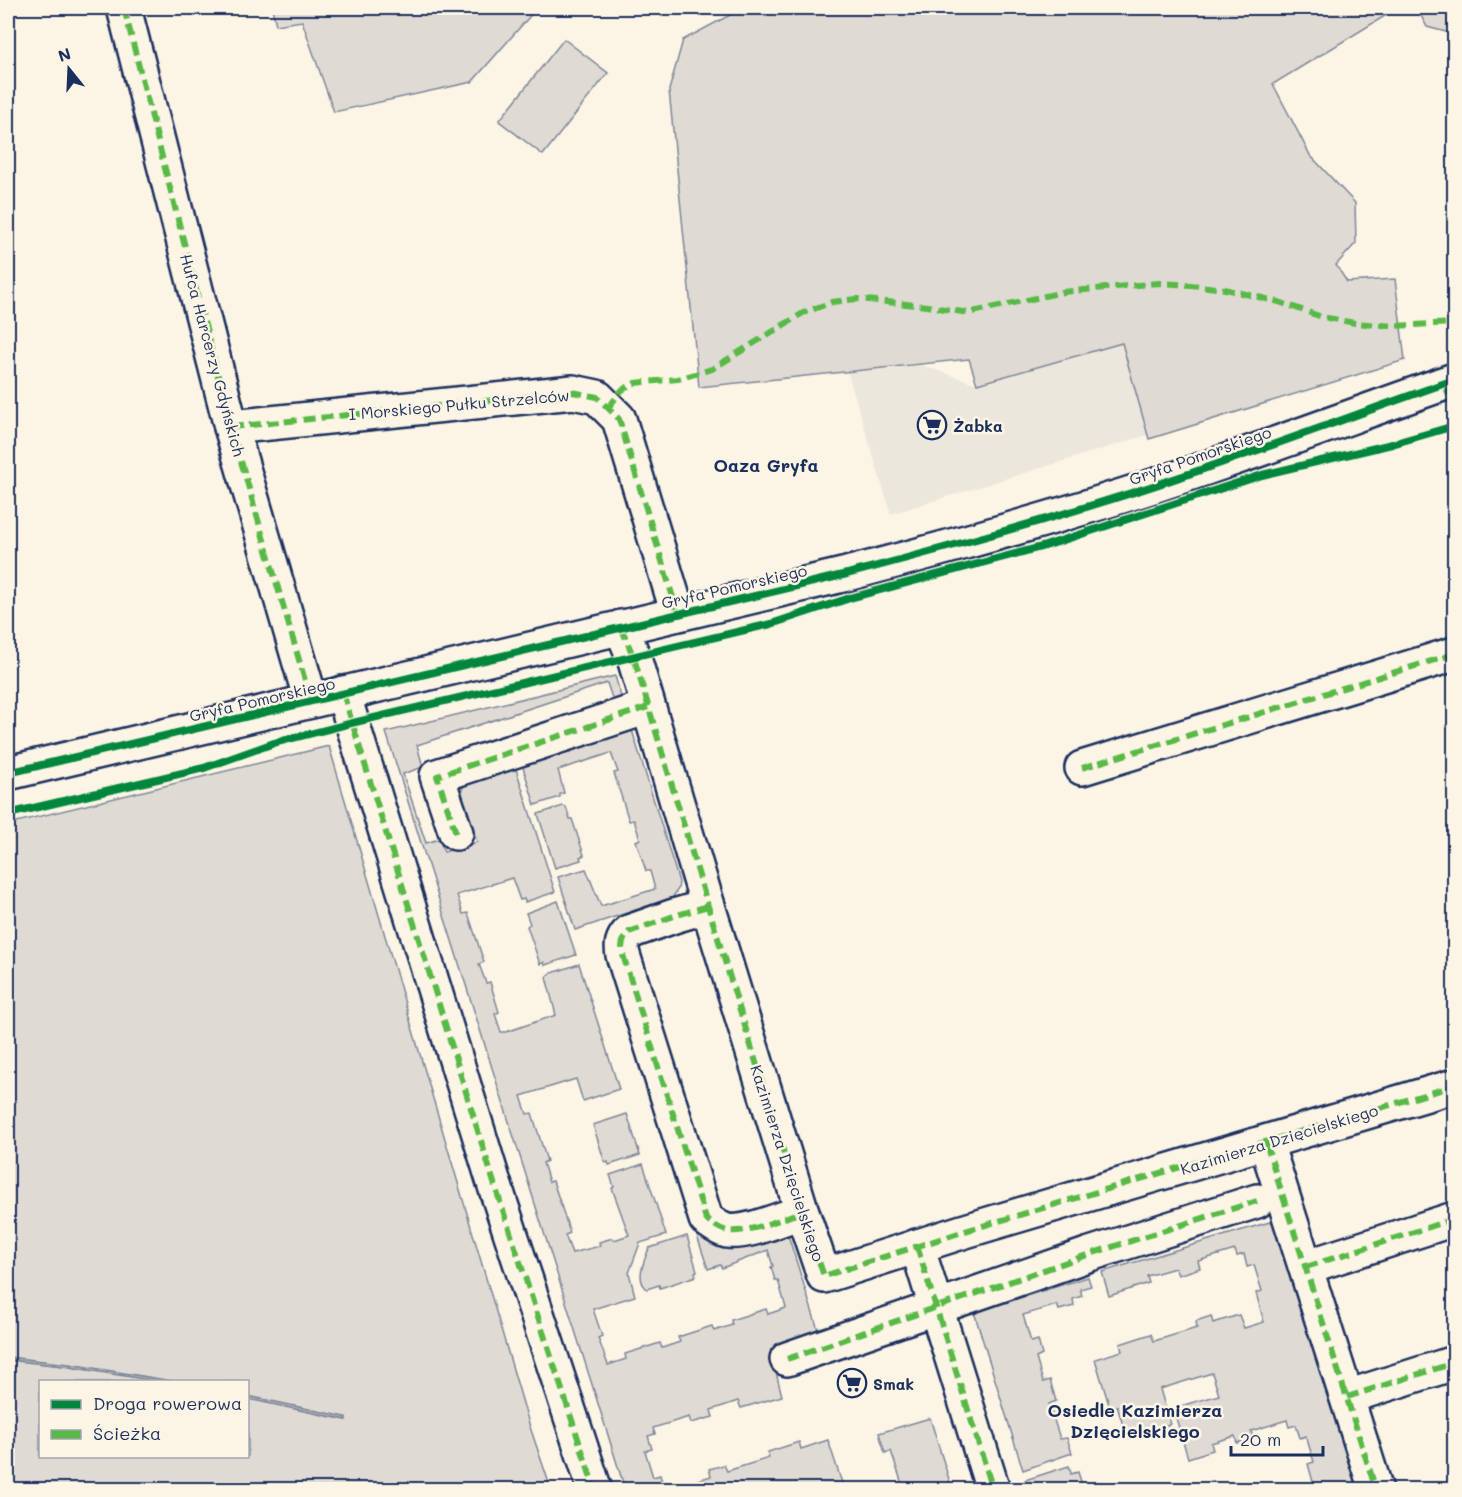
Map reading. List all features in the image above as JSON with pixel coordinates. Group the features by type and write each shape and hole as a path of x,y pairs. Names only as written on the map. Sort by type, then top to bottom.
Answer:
{"street":[{"name":"Hufca Harcerzy Gdyńskich","path":"124,8 231,427 311,701"},
{"name":"I Morskiego Pułku Strzelców","path":"231,427 573,392 597,397 620,419 678,614"},
{"name":"Gryfa Pomorskiego","path":"8,773 858,571 1060,516 1451,392"},
{"name":"Kazimierza Dzięcielskiego","path":"621,627 634,658 802,1212 824,1276 917,1246 1455,1086"},
{"path":"1082,768 1455,654"},
{"path":"343,693 487,1160 595,1490"},
{"path":"456,833 438,776 648,707"},
{"path":"708,906 629,932 621,945 623,955 706,1219 714,1226 727,1231 742,1230 802,1212"},
{"path":"1266,1143 1376,1490"},
{"path":"787,1359 1090,1254 1257,1201"},
{"path":"1306,1267 1455,1219"},
{"path":"917,1246 993,1490"},
{"path":"1347,1397 1455,1363"}],"shaded area":[{"path":"272,8 537,8 472,82 334,112 302,21 276,25"},
{"path":"743,8 1398,8 1273,84 1310,155 1355,203 1356,243 1336,265 1347,282 1395,279 1405,360 1149,439 1122,343 977,384 969,359 699,387 669,90 683,40"},
{"path":"1417,8 1454,8 1454,34 1427,27"},
{"path":"564,39 608,73 543,155 499,121"},
{"path":"1122,343 1148,435 891,514 847,371 921,365 977,384"},
{"path":"615,676 622,700 614,704 607,683 417,745 423,767 403,774 426,843 439,839 444,852 477,842 462,796 462,789 466,783 515,766 555,892 525,902 524,899 520,900 512,878 457,895 463,914 468,913 484,962 479,964 486,983 490,982 499,1012 495,1014 501,1032 556,1015 546,977 579,964 619,1089 583,1101 576,1079 521,1096 527,1114 532,1113 547,1161 543,1163 549,1182 553,1181 570,1233 565,1235 572,1253 600,1246 599,1242 629,1235 612,1188 614,1187 610,1175 643,1164 666,1235 640,1243 629,1273 635,1296 593,1309 602,1336 598,1338 608,1365 626,1359 625,1354 660,1343 662,1348 680,1342 678,1337 712,1326 714,1331 732,1325 731,1320 766,1309 768,1314 786,1308 778,1280 775,1280 768,1250 722,1268 720,1265 708,1269 696,1233 702,1231 787,1232 821,1339 771,1353 782,1396 741,1408 738,1401 711,1410 713,1417 691,1423 689,1417 653,1428 655,1434 648,1436 652,1449 645,1451 653,1477 660,1475 664,1489 625,1489 386,732"},
{"path":"632,730 679,882 678,889 672,898 575,930 558,877 586,869 601,906 655,889 650,871 646,871 636,841 640,839 634,820 629,821 614,773 618,772 611,753 558,770 564,793 560,794 560,797 535,805 522,764"},
{"path":"329,746 530,1427 551,1489 8,1489 8,824"},
{"path":"566,807 572,819 584,855 580,857 581,860 555,868 538,814"},
{"path":"558,901 576,955 545,965 544,962 540,964 527,926 530,924 526,913"},
{"path":"627,1114 640,1155 609,1165 608,1162 605,1163 593,1125"},
{"path":"1273,1221 1358,1489 1315,1489 1308,1464 1314,1462 1306,1436 1300,1438 1296,1425 1289,1427 1287,1420 1251,1431 1253,1438 1237,1443 1235,1436 1211,1443 1213,1450 1188,1458 1173,1408 1219,1395 1212,1373 1160,1389 1170,1424 1127,1438 1117,1406 1110,1408 1095,1359 1122,1351 1120,1344 1151,1334 1154,1341 1197,1328 1196,1321 1211,1316 1213,1323 1239,1315 1244,1328 1264,1322 1256,1293 1262,1291 1254,1265 1247,1267 1244,1254 1237,1256 1235,1250 1198,1261 1200,1268 1178,1275 1175,1268 1147,1276 1149,1283 1109,1296 1102,1272"},
{"path":"687,1236 697,1271 696,1276 660,1288 659,1285 647,1289 643,1285 641,1275 649,1248"},
{"path":"1088,1277 1091,1286 1080,1289 1082,1296 1073,1299 1074,1306 1059,1310 1057,1305 1023,1315 1031,1342 1038,1340 1042,1355 1036,1358 1043,1382 1050,1380 1056,1401 1049,1404 1060,1439 1067,1438 1072,1453 1023,1470 974,1312"},
{"path":"8,1357 69,1364 166,1380 150,1380 8,1360"},
{"path":"249,1396 346,1417 346,1420 249,1399"},
{"path":"930,1418 952,1489 896,1489 903,1487 891,1451 885,1453 879,1433"},
{"path":"828,1440 844,1489 687,1490 685,1484 711,1476 709,1469 724,1465 727,1471 769,1458 768,1452 799,1442 801,1449"},
{"path":"1069,1466 1071,1474 1078,1472 1083,1488 1028,1489 1025,1480"}],"marked path":[{"path":"124,8 231,427 311,701"},
{"path":"608,408 622,390 635,383 678,379 712,369 803,313 832,302 857,299 927,306 968,313 1063,292 1159,283 1225,289 1279,302 1322,317 1355,323 1394,326 1454,323"},
{"path":"1445,384 1454,411"},
{"path":"231,427 573,392 597,397 619,419 678,614"},
{"path":"621,627 634,658 802,1212 824,1276 962,1232 1454,1086"},
{"path":"1082,768 1454,654"},
{"path":"343,693 494,1183 595,1490"},
{"path":"456,833 437,776 648,707"},
{"path":"708,906 629,932 623,943 623,955 706,1219 721,1229 735,1231 755,1228 802,1212"},
{"path":"1266,1143 1376,1490"},
{"path":"787,1359 1090,1254 1257,1201"},
{"path":"1306,1267 1454,1219"},
{"path":"917,1246 993,1490"},
{"path":"1347,1397 1454,1363"}],"cycle path":[{"path":"8,773 924,554 1153,486 1454,380"},
{"path":"8,814 204,768 274,743 352,723 771,624 850,598 1045,546 1262,475 1392,444 1454,426"}],"place":[{"name":"Żabka","path":"932,425"},
{"name":"Smak","path":"852,1383"}],"district":[{"name":"Oaza Gryfa","path":"766,465"},
{"name":"Osiedle Kazimierza Dzięcielskiego","path":"1135,1420"}]}
